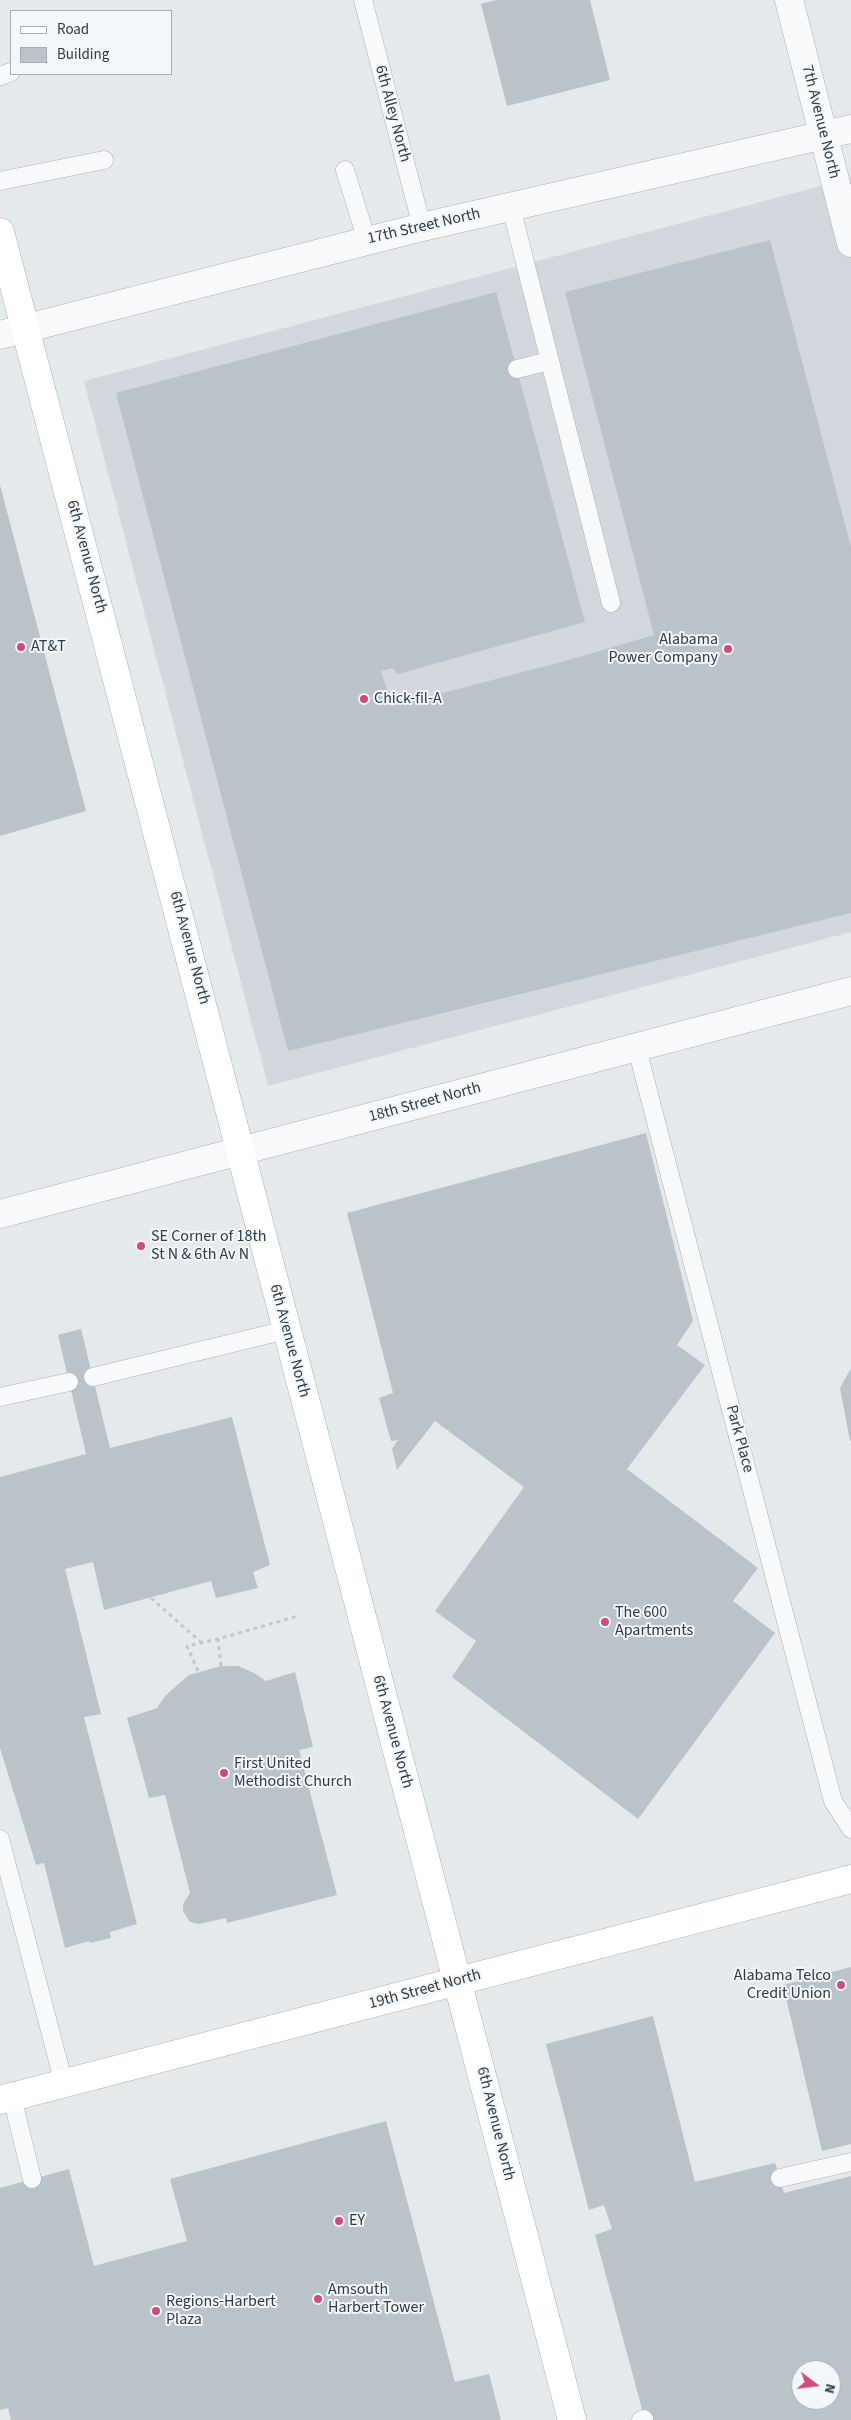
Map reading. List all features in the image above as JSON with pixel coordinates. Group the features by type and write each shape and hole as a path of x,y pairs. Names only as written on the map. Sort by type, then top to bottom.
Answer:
{"main road":[{"name":"6th Avenue North","path":"0,232 13,332 214,1044 286,1330 572,2420"},
{"name":"19th Street North","path":"6,2099 851,1879"}],"street":[{"name":"7th Avenue North","path":"789,0 851,243"},
{"name":"17th Street North","path":"13,332 422,227 851,130"},
{"name":"18th Street North","path":"0,1214 240,1153 636,1045 851,991"}],"lane":[{"name":"6th Alley North","path":"363,0 422,227"},
{"path":"0,181 104,160"},
{"path":"345,170 367,241"},
{"path":"511,207 548,361 611,603"},
{"path":"517,369 548,361"},
{"name":"Park Place","path":"636,1045 833,1801 851,1829"},
{"path":"93,1377 286,1330"},
{"path":"0,1397 69,1382"},
{"path":"0,1839 64,2084"},
{"path":"6,2099 32,2180"},
{"path":"780,2178 851,2162"}],"path":[{"path":"151,1598 202,1643"},
{"path":"198,1671 188,1646 298,1616"},
{"path":"218,1638 221,1666"}],"shaded area":[{"path":"851,178 851,932 268,1086 84,381"}],"building":[{"path":"496,0 590,0 610,80 507,106 481,4"},
{"name":"Alabama Power Company","path":"770,240 851,547 851,913 288,1051 116,393 496,292 585,622 398,674 393,668 381,671 392,706 558,663 654,635 565,292"},
{"name":"AT&T","path":"0,485 86,811 0,836"},
{"path":"646,1133 693,1321 677,1345 705,1365 627,1469 758,1568 733,1601 775,1633 638,1819 452,1677 476,1641 435,1611 524,1487 435,1421 397,1470 392,1449 398,1440 391,1441 379,1398 393,1393 347,1213"},
{"path":"81,1329 110,1448 232,1417 270,1565 253,1572 258,1588 216,1598 211,1581 104,1610 93,1562 65,1569 101,1714 84,1717 137,1924 110,1932 111,1938 90,1943 89,1941 65,1948 44,1863 36,1865 0,1748 0,1477 86,1454 58,1335"},
{"path":"851,1368 851,1441 850,1441 840,1388"},
{"name":"First United Methodist Church","path":"221,1666 238,1666 266,1681 295,1672 313,1747 299,1750 337,1895 227,1923 226,1918 199,1924 190,1922 183,1911 183,1904 190,1893 165,1795 149,1798 127,1718 157,1708 166,1695 189,1675"},
{"path":"851,1967 851,2144 822,2151 783,1985"},
{"path":"653,2016 695,2182 775,2163 784,2193 851,2176 851,2420 645,2420 595,2235 612,2229 604,2205 589,2210 546,2044"},
{"path":"386,2121 455,2382 489,2374 501,2420 11,2420 8,2408 0,2410 0,2188 69,2169 94,2266 187,2241 170,2179"}],"place":[{"name":"AT&T","path":"21,647"},
{"name":"Alabama Power Company","path":"728,649"},
{"name":"Chick-fil-A","path":"364,699"},
{"name":"SE Corner of 18th St N & 6th Av N","path":"141,1246"},
{"name":"The 600 Apartments","path":"605,1622"},
{"name":"First United Methodist Church","path":"224,1773"},
{"name":"Alabama Telco Credit Union","path":"841,1985"},
{"name":"EY","path":"339,2221"},
{"name":"Amsouth Harbert Tower","path":"318,2299"},
{"name":"Regions-Harbert Plaza","path":"156,2311"}]}
